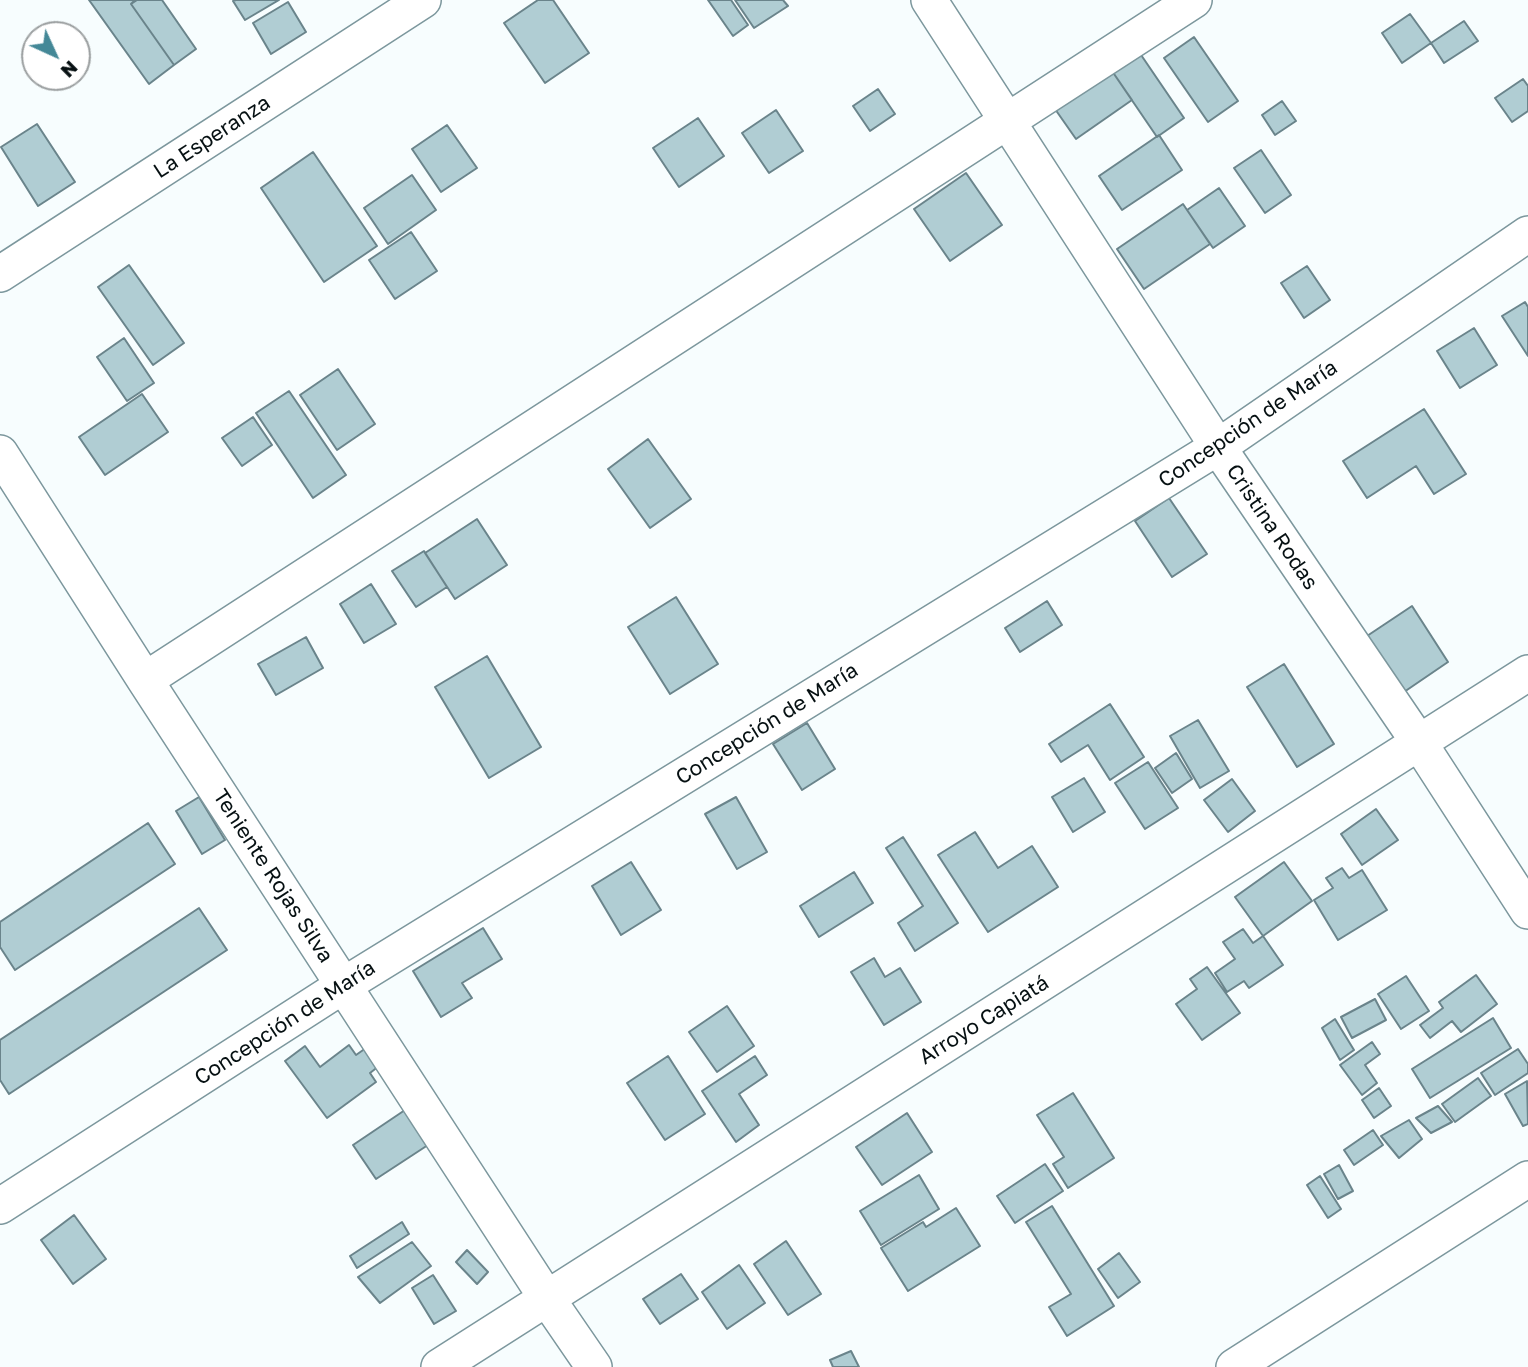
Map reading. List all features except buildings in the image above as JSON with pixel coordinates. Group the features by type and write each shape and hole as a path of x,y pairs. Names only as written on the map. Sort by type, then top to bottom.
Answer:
{"street":[{"name":"La Esperanza","path":"0,274 423,0"},
{"name":"Cristina Rodas","path":"929,0 1218,447 1420,744 1528,911"},
{"path":"145,680 1194,0"},
{"name":"Concepción de María","path":"0,1206 344,985 1218,447 1528,234"},
{"name":"Teniente Rojas Silva","path":"0,453 145,680 594,1367"},
{"name":"Arroyo Capiatá","path":"439,1367 1528,673"},
{"path":"1234,1367 1528,1179"}]}
